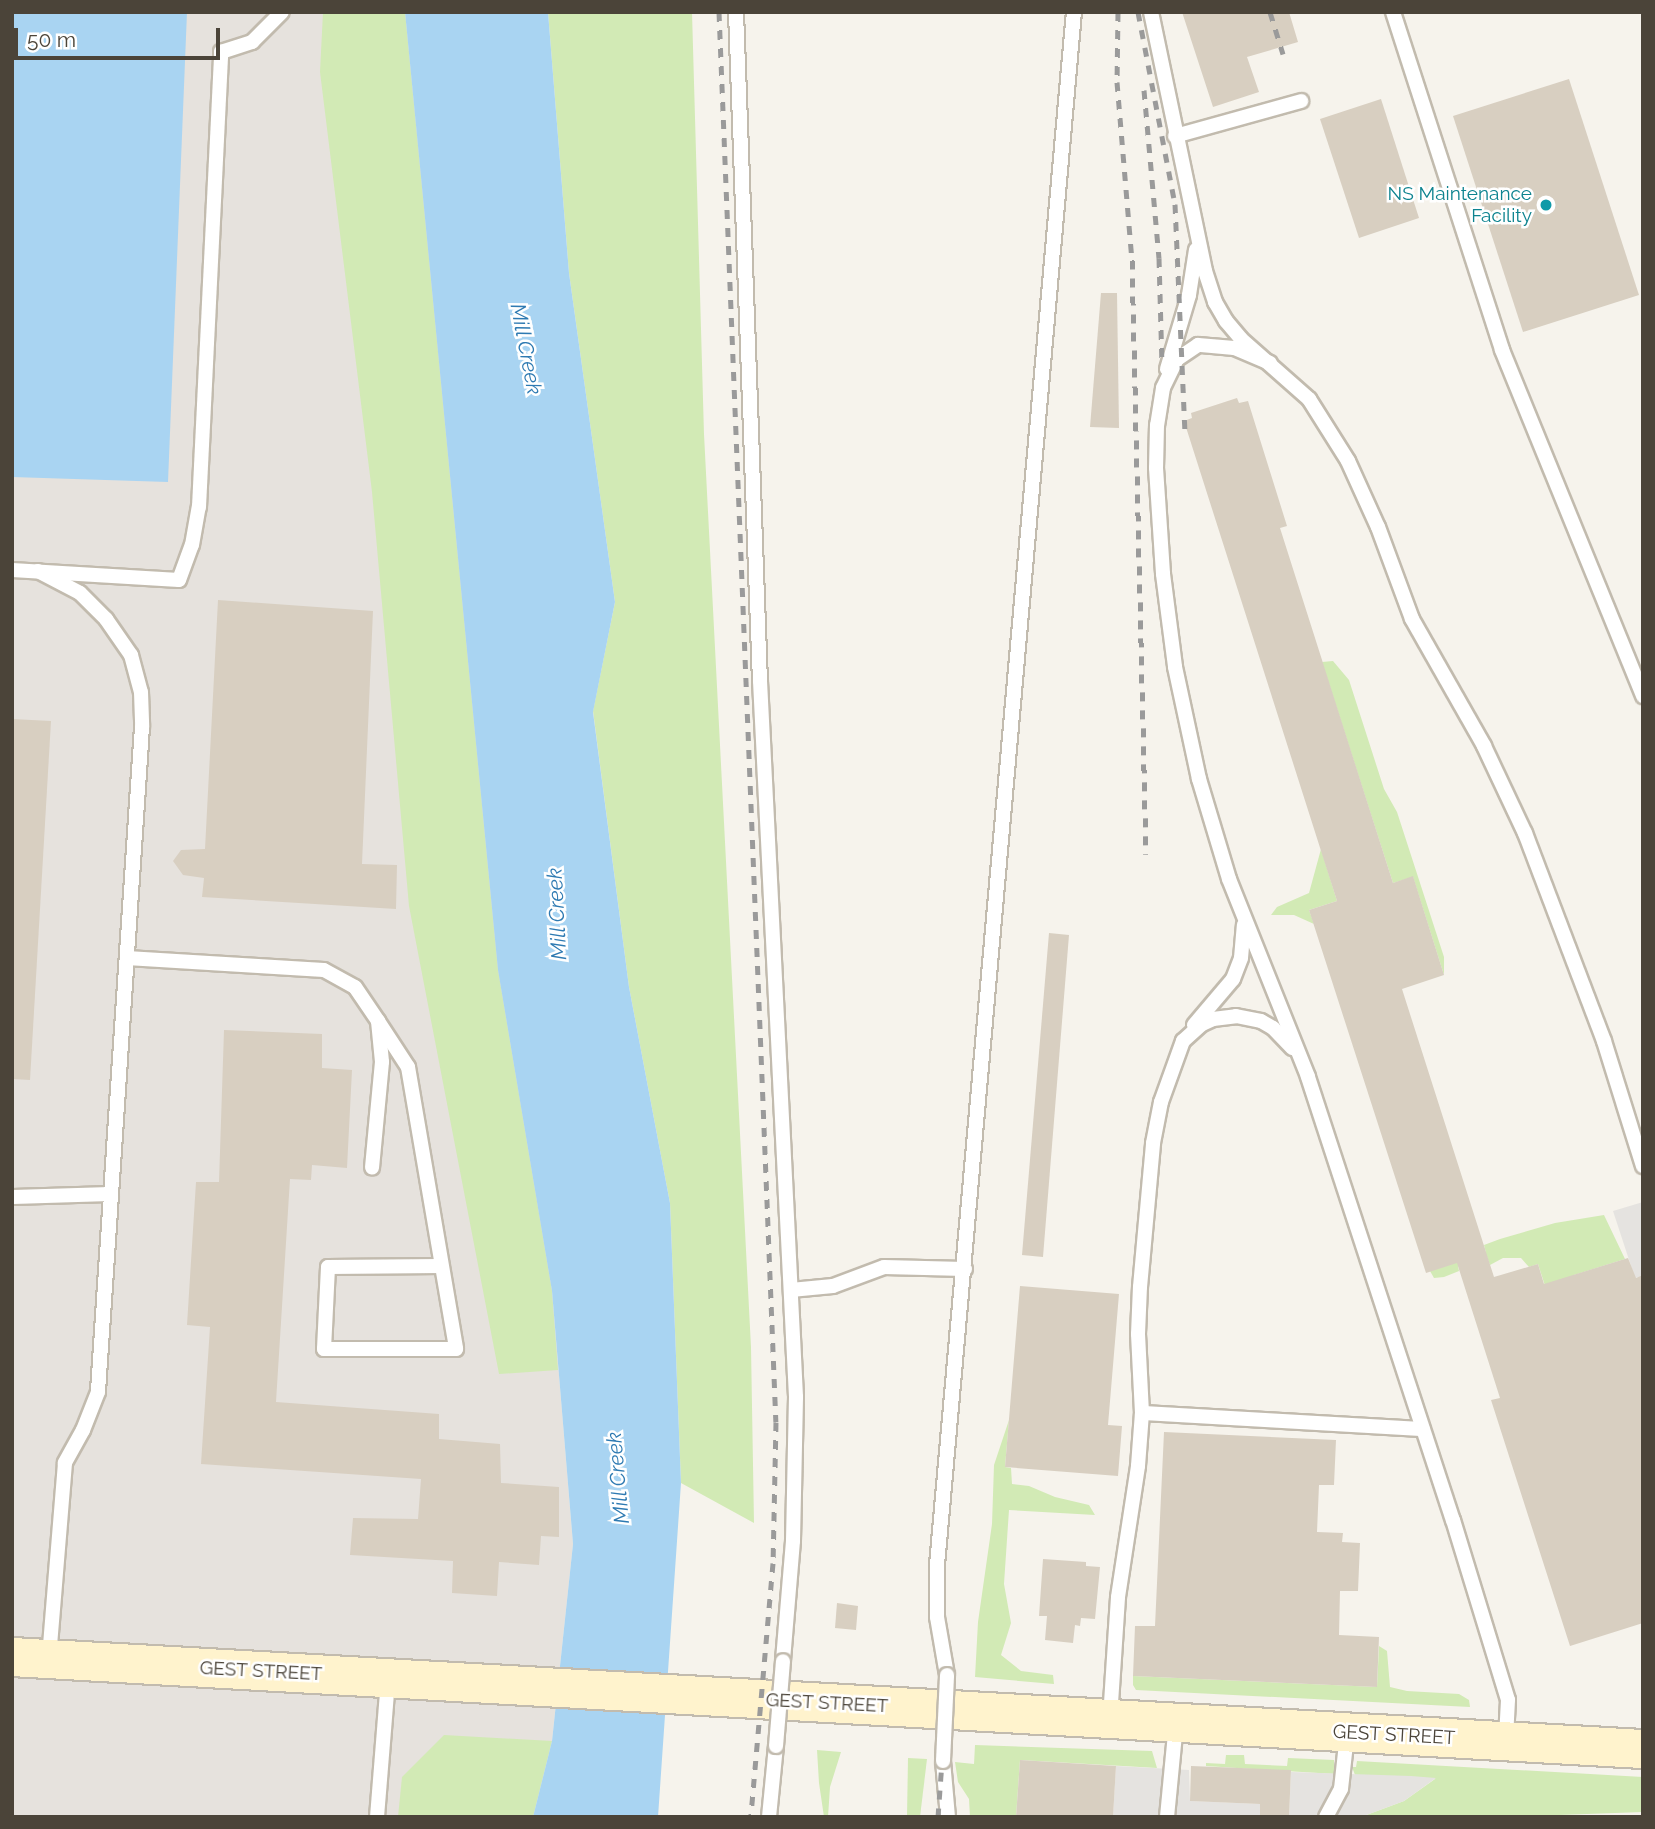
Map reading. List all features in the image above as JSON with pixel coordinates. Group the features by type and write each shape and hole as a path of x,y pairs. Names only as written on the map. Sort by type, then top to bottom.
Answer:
{"street":[{"name":"GEST STREET","path":"31,1658 1643,1749"}],"lane":[{"path":"12,570 179,580 192,545 199,507 221,52 252,42 282,12"},
{"path":"736,12 759,668 797,1439 783,1661 769,1817"},
{"path":"948,1817 943,1761 947,1675 937,1617 936,1586 1073,12"},
{"path":"1151,12 1205,271 1220,312 1241,339 1309,399 1340,444 1369,505 1412,620 1470,720 1510,800 1604,1041 1643,1166"},
{"path":"1393,12 1502,349 1643,696"},
{"path":"1175,136 1301,101"},
{"path":"1192,206 1196,239 1194,268 1159,408 1156,439 1158,513 1175,667 1206,805 1241,912 1308,1077 1508,1699 1506,1741"},
{"path":"1159,408 1171,369 1181,355 1192,348 1212,344 1234,348 1270,363"},
{"path":"31,1658 65,1463 83,1430 98,1392 142,727 141,692 131,655 106,619 80,593 38,571"},
{"path":"1110,1719 1118,1597 1134,1500 1142,1413 1139,1318 1153,1143 1161,1102 1183,1041 1235,975 1244,941 1241,912"},
{"path":"127,958 324,970 355,987 408,1067 456,1349 324,1349 328,1267 441,1266"},
{"path":"1183,1041 1202,1024 1213,1019 1250,1017 1273,1028 1286,1040 1308,1077"},
{"path":"372,1168 382,1062 378,1021"},
{"path":"12,1197 111,1194"},
{"path":"791,1290 833,1286 884,1267 965,1269"},
{"path":"1142,1413 1423,1429"},
{"path":"377,1817 388,1678"},
{"path":"1167,1817 1176,1723"},
{"path":"1326,1817 1341,1789 1347,1732"}],"shaded area":[{"path":"12,12 405,12 469,647 552,1291 573,1544 552,1741 533,1817 12,1817"},
{"path":"1643,1202 1643,1287 1639,1277 1635,1278 1613,1211"},
{"path":"1116,1766 1189,1770 1190,1801 1260,1804 1260,1817 1113,1817"},
{"path":"1291,1772 1436,1778 1404,1801 1361,1817 1289,1817"}],"green space":[{"path":"323,12 405,12 498,970 552,1291 558,1370 499,1374 409,906 372,492 320,72"},
{"path":"548,12 692,12 704,434 751,1347 754,1523 681,1483 670,1203 629,987 593,711 615,602 569,273"},
{"path":"1333,661 1349,680 1384,789 1397,812 1444,957 1444,975 1413,877 1393,883 1322,662"},
{"path":"1321,849 1337,901 1309,910 1314,924 1294,915 1271,915 1277,907 1309,893"},
{"path":"1604,1215 1625,1259 1574,1275 1637,1572 1538,1264 1529,1267 1521,1258 1503,1258 1490,1265 1487,1257 1458,1266 1459,1271 1444,1277 1434,1278 1430,1271 1486,1253 1484,1245 1500,1239 1555,1223"},
{"path":"1009,1420 1005,1467 1011,1468 1012,1484 1029,1486 1055,1497 1089,1505 1095,1515 1009,1510 1004,1584 1011,1623 1001,1655 1021,1671 1053,1675 1054,1684 975,1677 978,1622 992,1524 994,1465"},
{"path":"1379,1646 1387,1651 1390,1687 1407,1691 1459,1694 1469,1700 1470,1707 1136,1690 1133,1685 1133,1676 1377,1687"},
{"path":"444,1735 552,1741 533,1817 398,1817 402,1777"},
{"path":"975,1745 1152,1751 1157,1768 1020,1760 1016,1817 970,1817 969,1799 958,1782 955,1762 974,1764"},
{"path":"817,1750 841,1752 830,1787 828,1817 824,1817"},
{"path":"1226,1755 1244,1755 1245,1764 1287,1766 1288,1758 1334,1760 1334,1766 1338,1766 1334,1774 1206,1766 1206,1763 1225,1764"},
{"path":"908,1758 927,1759 920,1817 907,1817"},
{"path":"1357,1761 1643,1777 1643,1812 1503,1817 1361,1817 1404,1801 1435,1779 1355,1775 1352,1767 1356,1767"}],"water":[{"path":"12,12 187,12 168,482 12,477"},
{"name":"Mill Creek","path":"405,12 548,12 569,273 615,602 593,712 629,987 670,1203 681,1483 658,1817 533,1817 552,1741 573,1544 552,1291 498,970"}],"building":[{"path":"1182,12 1289,12 1298,42 1247,57 1259,92 1213,107"},
{"name":"NS Maintenance Facility","path":"1569,79 1639,295 1523,332 1453,116"},
{"path":"1381,99 1419,218 1359,238 1320,119"},
{"path":"1101,293 1117,293 1119,428 1090,427"},
{"path":"1237,398 1239,403 1248,401 1287,526 1280,528 1393,883 1413,876 1444,975 1402,989 1494,1277 1538,1264 1544,1284 1628,1258 1636,1278 1643,1275 1643,1623 1570,1646 1491,1400 1500,1398 1457,1263 1426,1273 1309,910 1337,901 1184,421 1192,418 1191,413"},
{"path":"218,600 373,611 362,864 397,865 396,909 202,897 204,878 183,875 173,861 181,850 205,849"},
{"path":"12,719 51,721 30,1080 12,1079"},
{"path":"1049,933 1069,935 1043,1257 1022,1255"},
{"path":"224,1030 322,1034 322,1068 352,1070 347,1168 312,1165 311,1180 290,1179 276,1402 439,1414 439,1439 500,1444 501,1483 559,1487 559,1537 541,1536 539,1565 499,1562 497,1596 452,1593 453,1561 350,1555 353,1518 418,1519 421,1479 201,1464 210,1327 187,1325 196,1182 219,1182"},
{"path":"1020,1286 1119,1294 1108,1425 1122,1426 1118,1476 1005,1467"},
{"path":"1164,1432 1336,1440 1334,1485 1319,1485 1317,1532 1343,1533 1342,1542 1360,1543 1358,1591 1340,1591 1339,1635 1379,1637 1377,1687 1133,1676 1135,1626 1155,1626"},
{"path":"1043,1559 1086,1562 1086,1566 1100,1567 1095,1619 1081,1618 1080,1626 1075,1625 1073,1643 1045,1640 1047,1616 1039,1616"},
{"path":"837,1603 858,1606 856,1630 835,1628"},
{"path":"1020,1760 1116,1766 1113,1817 1016,1817"},
{"path":"1191,1766 1291,1770 1289,1817 1260,1817 1260,1804 1190,1801"}],"railway":[{"path":"719,12 776,1422 773,1563 751,1817"},
{"path":"1118,12 1117,82 1132,260 1146,855"},
{"path":"1138,12 1175,204 1185,434"},
{"path":"1270,12 1283,54"},
{"path":"1144,90 1159,258 1162,365"},
{"path":"938,1817 942,1761"}],"place":[{"name":"NS Maintenance Facility","path":"1546,205"}]}
